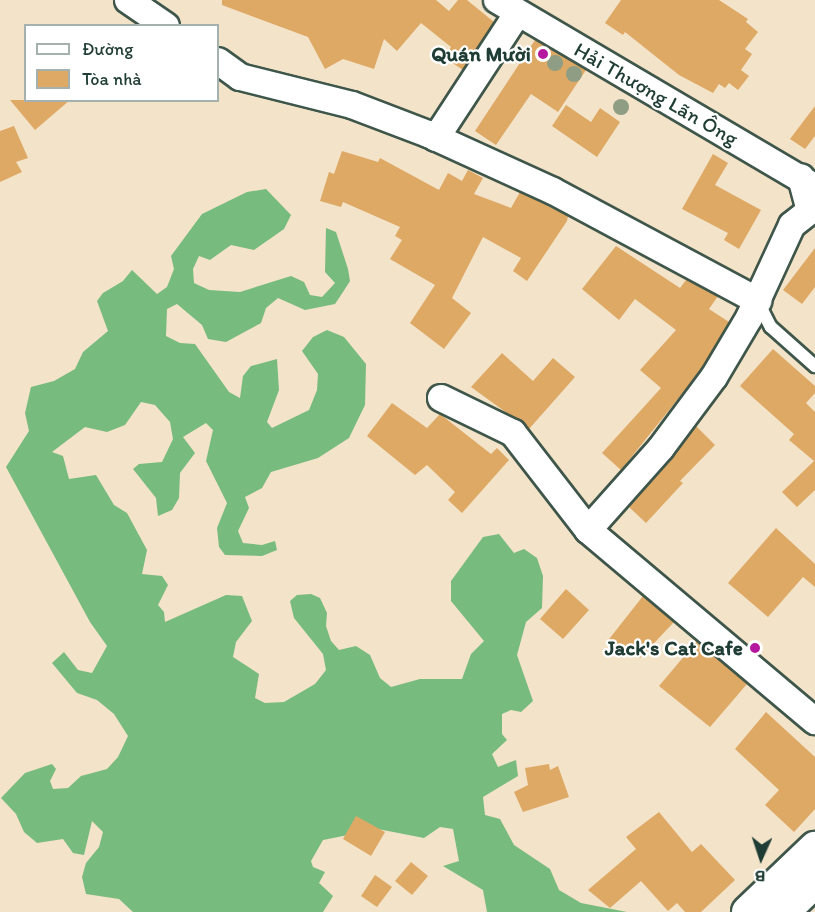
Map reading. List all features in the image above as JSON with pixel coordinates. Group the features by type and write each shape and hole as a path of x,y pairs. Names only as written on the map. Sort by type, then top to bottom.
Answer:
{"street":[{"path":"128,0 163,24"},
{"path":"436,138 507,7"},
{"name":"Hải Thượng Lãn Ông","path":"507,7 808,182"},
{"path":"219,62 240,77 352,105 436,138 553,191 758,301"},
{"path":"588,530 661,448 714,377 758,301 792,225 810,211 808,182"},
{"path":"441,398 513,433 588,530 815,721"},
{"path":"748,912 815,848"},
{"path":"783,912 815,881"}],"lane":[{"path":"758,301 771,327 815,366"}],"green space":[{"path":"266,189 291,215 284,229 254,250 231,245 210,260 199,256 193,269 194,283 209,290 240,292 291,276 304,282 310,295 322,297 335,283 325,272 326,228 336,232 350,281 335,304 305,310 278,298 266,308 261,323 226,342 208,339 202,325 177,304 167,309 166,336 180,343 195,344 229,392 240,398 243,376 251,366 277,359 279,390 267,422 272,428 309,410 317,390 318,374 302,351 313,337 327,330 344,337 366,364 365,405 349,438 318,458 271,472 262,488 245,497 249,508 238,531 243,543 262,545 275,541 277,550 262,556 225,555 219,547 217,528 227,503 206,461 213,430 206,423 183,437 195,453 180,473 179,498 172,510 158,516 156,498 133,469 139,464 162,462 173,439 170,422 155,405 141,402 125,425 107,432 85,427 52,452 63,456 69,479 96,475 114,505 127,513 147,550 142,574 162,576 168,585 158,605 164,612 165,622 226,595 242,596 252,621 236,642 233,657 259,674 255,698 265,703 284,702 315,684 326,670 323,654 294,618 290,601 297,595 311,594 320,598 327,613 326,626 331,641 339,650 356,646 370,655 380,678 391,687 420,679 462,679 471,654 484,641 451,601 451,581 483,537 499,534 514,553 524,549 537,558 543,576 542,608 526,622 517,655 533,701 521,712 511,710 502,714 502,734 507,740 492,754 498,767 516,760 518,776 483,797 485,815 500,819 514,845 550,869 559,890 581,903 627,912 487,912 483,890 443,866 459,861 453,829 440,827 424,838 378,829 323,840 311,861 313,867 325,872 319,883 333,896 323,912 133,912 119,899 86,894 82,877 86,863 99,847 103,832 92,821 84,855 73,853 63,839 37,843 24,832 16,814 1,798 25,773 52,764 56,769 50,781 53,789 68,788 81,776 107,769 118,757 128,736 114,714 97,700 77,693 52,663 64,652 78,670 92,673 107,646 90,622 6,467 29,431 25,413 31,387 54,381 75,369 83,352 108,331 97,301 103,293 123,281 132,270 157,294 167,287 174,269 171,256 202,214 247,192"}],"building":[{"path":"222,0 436,0 449,11 458,0 467,0 494,22 463,70 445,58 451,47 421,23 397,51 384,39 374,69 343,59 325,69 308,37 222,5"},
{"path":"621,0 719,0 748,19 746,22 758,32 745,49 752,54 741,70 749,76 738,90 729,83 725,88 719,84 713,93 679,75 625,32 623,35 605,23"},
{"path":"535,40 586,70 558,112 531,94 496,145 475,131"},
{"path":"10,100 68,102 35,130"},
{"path":"566,105 591,122 600,108 620,122 597,157 552,126"},
{"path":"815,106 815,136 805,149 790,139"},
{"path":"14,126 28,158 16,162 22,172 0,182 0,131"},
{"path":"342,151 378,162 380,158 439,190 448,173 462,181 468,170 483,178 474,194 511,208 520,192 568,216 567,221 527,281 513,271 521,258 483,237 452,298 471,313 444,349 410,323 435,285 390,259 402,240 395,236 400,227 343,202 341,207 320,201 329,172 334,174"},
{"path":"713,154 728,163 715,185 761,210 739,249 724,240 728,233 682,209"},
{"path":"616,246 680,288 686,280 718,296 709,309 729,322 702,369 621,470 602,453 661,388 640,370 676,330 635,299 619,320 582,289"},
{"path":"815,248 815,287 802,304 783,290"},
{"path":"773,349 815,386 815,393 806,403 815,412 815,490 797,507 782,492 814,461 789,440 794,434 740,386"},
{"path":"502,353 533,381 553,358 575,377 529,429 471,387"},
{"path":"392,403 427,428 440,414 491,454 497,448 509,460 462,513 448,500 455,492 427,465 415,475 367,436"},
{"path":"696,426 715,445 680,481 683,483 646,523 629,507"},
{"path":"776,528 815,564 815,587 803,577 768,617 728,583"},
{"path":"566,589 589,610 563,639 540,619"},
{"path":"643,596 674,622 640,658 630,649 622,658 606,643"},
{"path":"697,641 747,684 710,727 659,686"},
{"path":"766,712 815,757 815,809 794,832 765,805 779,790 735,749"},
{"path":"549,764 550,770 558,766 569,797 523,812 514,792 528,785 525,768"},
{"path":"659,812 692,852 701,844 735,880 701,912 685,912 677,903 668,911 641,881 610,908 588,890 636,849 626,837"},
{"path":"356,816 385,832 371,856 343,839"},
{"path":"411,862 428,876 412,895 395,881"},
{"path":"375,875 392,887 377,907 361,896"}],"place":[{"name":"Quán Mười","path":"543,54"},
{"name":"Jack's Cat Cafe","path":"755,648"}]}
